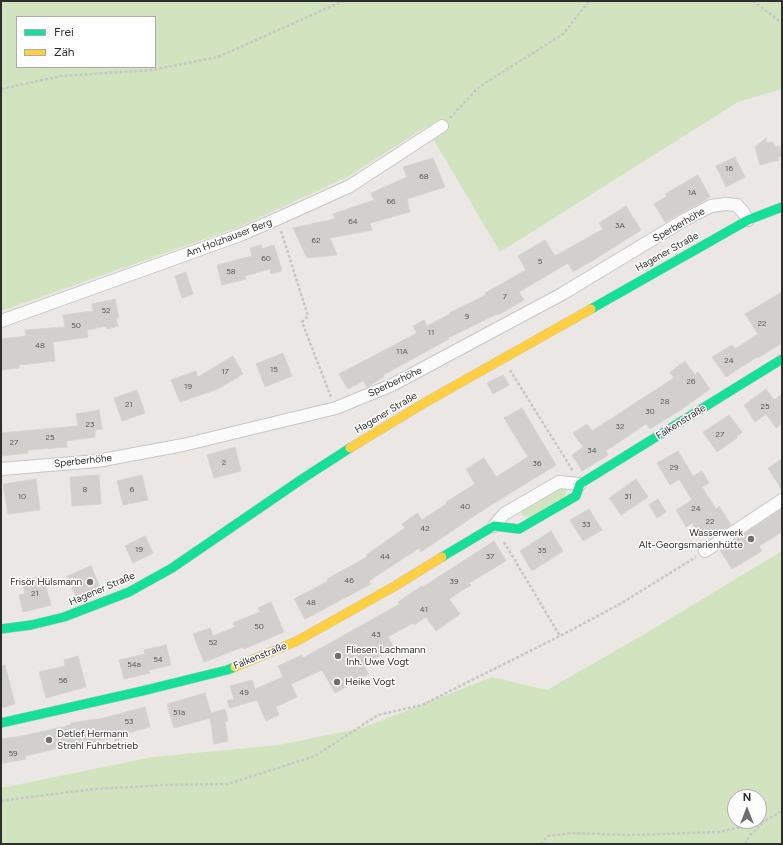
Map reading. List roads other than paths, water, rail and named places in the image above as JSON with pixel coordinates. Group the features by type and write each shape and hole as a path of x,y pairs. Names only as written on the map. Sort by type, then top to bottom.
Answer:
{"main road":[{"name":"Hagener Straße","path":"1,629 31,625 64,617 128,592 172,568 305,477 364,439 502,358 748,220 782,207"},
{"name":"Falkenstraße","path":"1,723 227,670 297,642 395,586 484,530 494,526 519,529 576,496 580,484 782,359"}],"street":[{"name":"Am Holzhauser Berg","path":"1,321 240,235 277,219 350,186 442,126"},
{"name":"Sperberhöhe","path":"1,469 105,460 183,445 336,408 392,385 555,298 686,219 711,206 725,204 737,205 748,220"},
{"name":"Falkenstraße","path":"494,526 504,514 559,482 580,484"},
{"path":"705,551 782,500"}],"place":[{"name":"Wasserwerk Alt-Georgsmarienhütte","path":"751,539"},
{"name":"Frisör Hülsmann","path":"90,582"},
{"name":"Fliesen Lachmann Inh. Uwe Vogt","path":"338,656"},
{"name":"Heike Vogt","path":"337,682"},
{"name":"Detlef Hermann Strehl Fuhrbetrieb","path":"49,740"}]}
